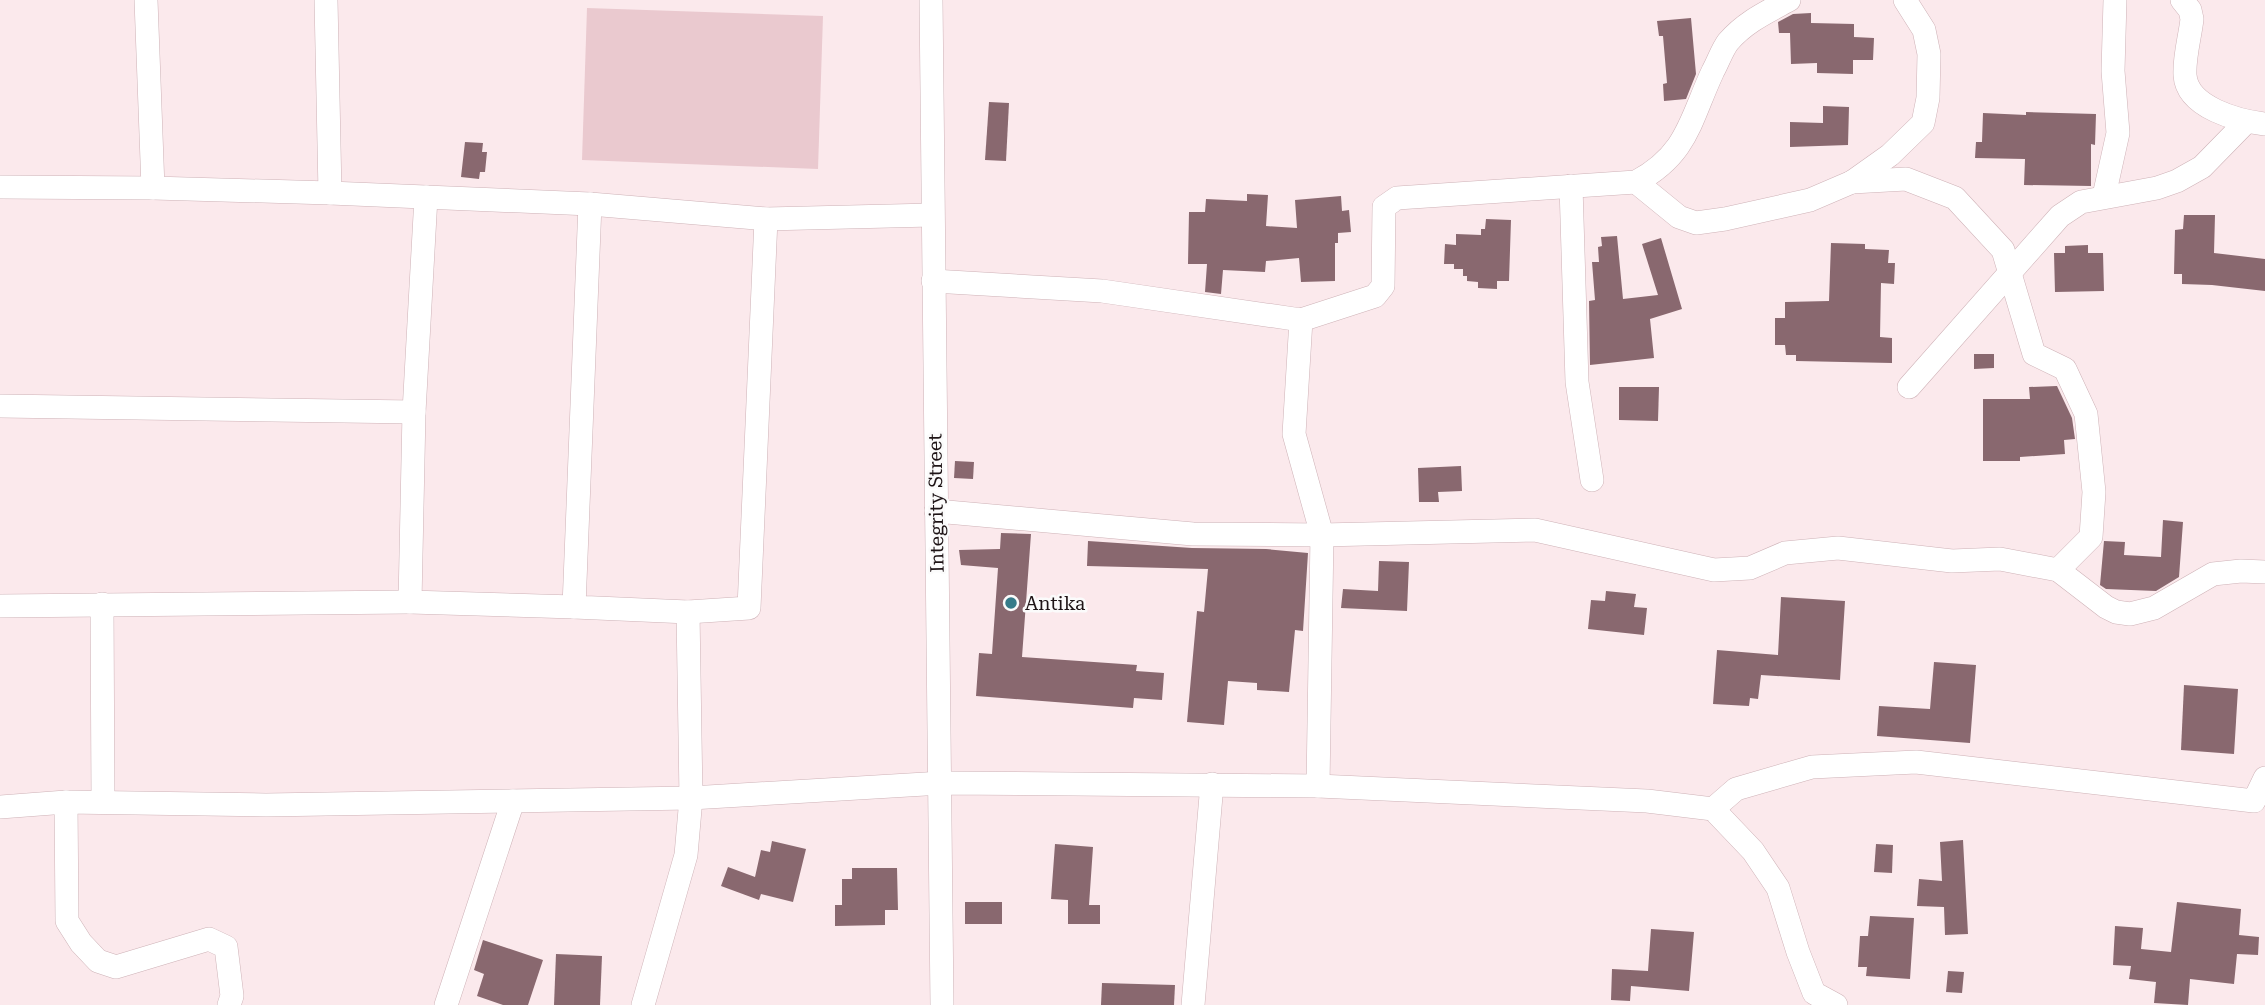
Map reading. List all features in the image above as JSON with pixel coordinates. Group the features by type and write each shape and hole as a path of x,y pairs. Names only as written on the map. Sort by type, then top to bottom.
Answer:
{"street":[{"path":"146,0 153,188"},
{"path":"326,0 330,193"},
{"name":"Integrity Street","path":"931,0 936,510 942,783 942,1005"},
{"path":"933,281 1102,291 1301,320 1375,296 1383,286 1384,207 1397,198 1636,182 1656,171 1676,152 1695,116 1726,44 1747,23 1789,0"},
{"path":"1636,182 1679,217 1696,223 1810,200 1852,183 1890,155 1923,123 1928,98 1929,54 1924,30 1905,0"},
{"path":"2104,196 2118,133 2113,71 2115,0"},
{"path":"2182,0 2190,10 2192,19 2185,74 2191,92 2215,111 2255,123"},
{"path":"1909,387 2060,216 2081,202 2176,181 2202,167 2255,123"},
{"path":"1852,183 1906,179 1955,198 2003,250 2034,354 2066,369 2085,414 2094,492 2091,537 2058,570"},
{"path":"1571,186 1577,382 1592,480"},
{"path":"0,187 153,188 426,197 590,204 766,219 932,215"},
{"path":"410,602 414,412 426,197"},
{"path":"574,607 590,204"},
{"path":"0,606 410,602 688,612 749,608 766,219"},
{"path":"1301,320 1294,434 1322,535 1318,786"},
{"path":"0,406 414,412"},
{"path":"936,510 1193,534 1322,535 1535,530 1714,570 1750,568 1785,553 1838,548 1952,561 2000,559 2058,570 2106,607 2130,614 2154,608 2213,574 2241,570 2265,572"},
{"path":"102,604 103,802"},
{"path":"643,1005 686,855 691,798 688,612"},
{"path":"1713,809 1736,789 1812,767 1916,762 2254,801 2265,778"},
{"path":"0,807 66,802 266,805 691,798 942,783 1318,786 1647,801 1713,809 1753,851 1778,888 1814,993 1836,1005"},
{"path":"1193,1005 1212,784"},
{"path":"446,1005 513,801"},
{"path":"66,802 67,921 81,943 98,961 116,967 209,939 226,947 232,996 229,1005"}],"shaded area":[{"path":"587,8 823,16 818,169 582,160"}],"building":[{"path":"1811,13 1811,23 1854,24 1854,37 1874,38 1873,60 1853,60 1853,74 1817,73 1817,63 1791,64 1790,33 1779,33 1778,22 1793,14"},
{"path":"1691,18 1696,74 1686,99 1664,101 1663,84 1667,83 1663,36 1659,36 1657,21"},
{"path":"989,102 1009,103 1006,161 985,160"},
{"path":"1823,106 1849,107 1848,145 1790,147 1790,122 1823,123"},
{"path":"2026,112 2096,114 2095,145 2091,144 2091,186 2024,185 2025,159 1975,158 1976,142 1982,142 1983,113 2026,115"},
{"path":"465,142 483,143 482,152 487,152 485,172 480,172 479,179 461,177"},
{"path":"1247,194 1268,195 1266,226 1297,228 1295,200 1341,196 1342,211 1349,210 1351,232 1338,233 1338,243 1335,243 1335,281 1301,282 1299,258 1266,261 1265,272 1223,270 1221,294 1205,292 1207,264 1188,264 1189,212 1205,212 1206,199 1247,201"},
{"path":"2184,215 2215,215 2214,253 2265,259 2265,291 2182,284 2182,274 2174,274 2175,230 2183,229"},
{"path":"1486,219 1511,220 1509,281 1497,281 1497,289 1478,288 1478,282 1467,281 1467,276 1463,276 1463,269 1454,269 1454,264 1444,264 1445,244 1456,245 1456,234 1481,235"},
{"path":"1617,236 1623,299 1658,295 1642,244 1661,238 1682,309 1650,319 1654,358 1590,365 1589,301 1595,300 1592,262 1599,262 1598,247 1602,246 1601,237"},
{"path":"1831,243 1865,244 1865,249 1889,250 1888,263 1895,263 1894,284 1881,283 1880,337 1892,338 1892,363 1796,361 1796,355 1786,355 1785,345 1775,345 1775,318 1785,318 1785,302 1829,301"},
{"path":"2088,245 2088,253 2103,253 2104,291 2055,292 2054,253 2065,253 2065,246"},
{"path":"1974,354 1994,354 1994,368 1974,369"},
{"path":"2057,386 2072,418 2075,439 2064,440 2065,454 2020,457 2020,461 1983,461 1983,399 2030,399 2029,387"},
{"path":"1619,387 1659,387 1658,421 1619,420"},
{"path":"955,461 974,462 973,479 954,478"},
{"path":"1461,466 1462,491 1438,492 1439,502 1419,502 1418,468"},
{"path":"2163,520 2183,522 2179,577 2156,591 2106,589 2100,585 2104,541 2125,542 2124,555 2161,557"},
{"path":"1001,533 1031,534 1022,657 1137,665 1136,671 1164,673 1162,700 1134,698 1133,708 976,696 979,653 992,654 998,568 961,565 959,550 1000,549"},
{"path":"1088,541 1308,553 1303,631 1295,630 1289,692 1257,690 1257,683 1228,681 1224,725 1187,722 1197,611 1204,612 1208,569 1087,566"},
{"path":"1379,561 1409,562 1407,611 1341,608 1343,589 1378,591"},
{"path":"1606,591 1636,594 1634,607 1647,608 1644,635 1588,629 1591,600 1605,601"},
{"path":"1781,597 1845,601 1840,680 1761,675 1758,699 1750,698 1749,706 1713,704 1717,650 1778,655"},
{"path":"1934,662 1976,665 1970,743 1877,736 1879,706 1930,709"},
{"path":"2184,685 2238,689 2234,754 2181,750"},
{"path":"1963,840 1968,934 1945,935 1944,907 1917,906 1919,879 1942,881 1940,842"},
{"path":"772,841 806,849 793,902 761,894 759,900 721,886 728,867 755,877 761,850 770,852"},
{"path":"1055,844 1093,847 1089,905 1100,905 1100,924 1068,924 1068,900 1051,899"},
{"path":"1876,844 1893,845 1892,873 1874,872"},
{"path":"852,868 897,868 898,910 885,910 885,925 835,926 835,905 842,905 842,879 852,879"},
{"path":"965,902 1002,902 1002,924 965,924"},
{"path":"2177,902 2241,909 2239,935 2259,937 2258,955 2237,954 2234,984 2190,979 2188,1005 2154,1003 2156,982 2129,979 2131,966 2113,965 2115,926 2143,928 2141,949 2171,952"},
{"path":"1870,916 1914,918 1910,979 1866,976 1867,967 1858,967 1860,936 1868,936"},
{"path":"1651,929 1694,932 1689,991 1631,986 1630,1001 1611,1000 1612,969 1648,971"},
{"path":"483,940 543,960 528,1005 503,1005 477,996 484,974 474,970"},
{"path":"556,954 602,956 600,1005 554,1005"},
{"path":"1948,971 1964,972 1962,993 1946,992"},
{"path":"1102,983 1175,985 1174,1005 1101,1005"}],"place":[{"name":"Antika","path":"1011,603"}]}
